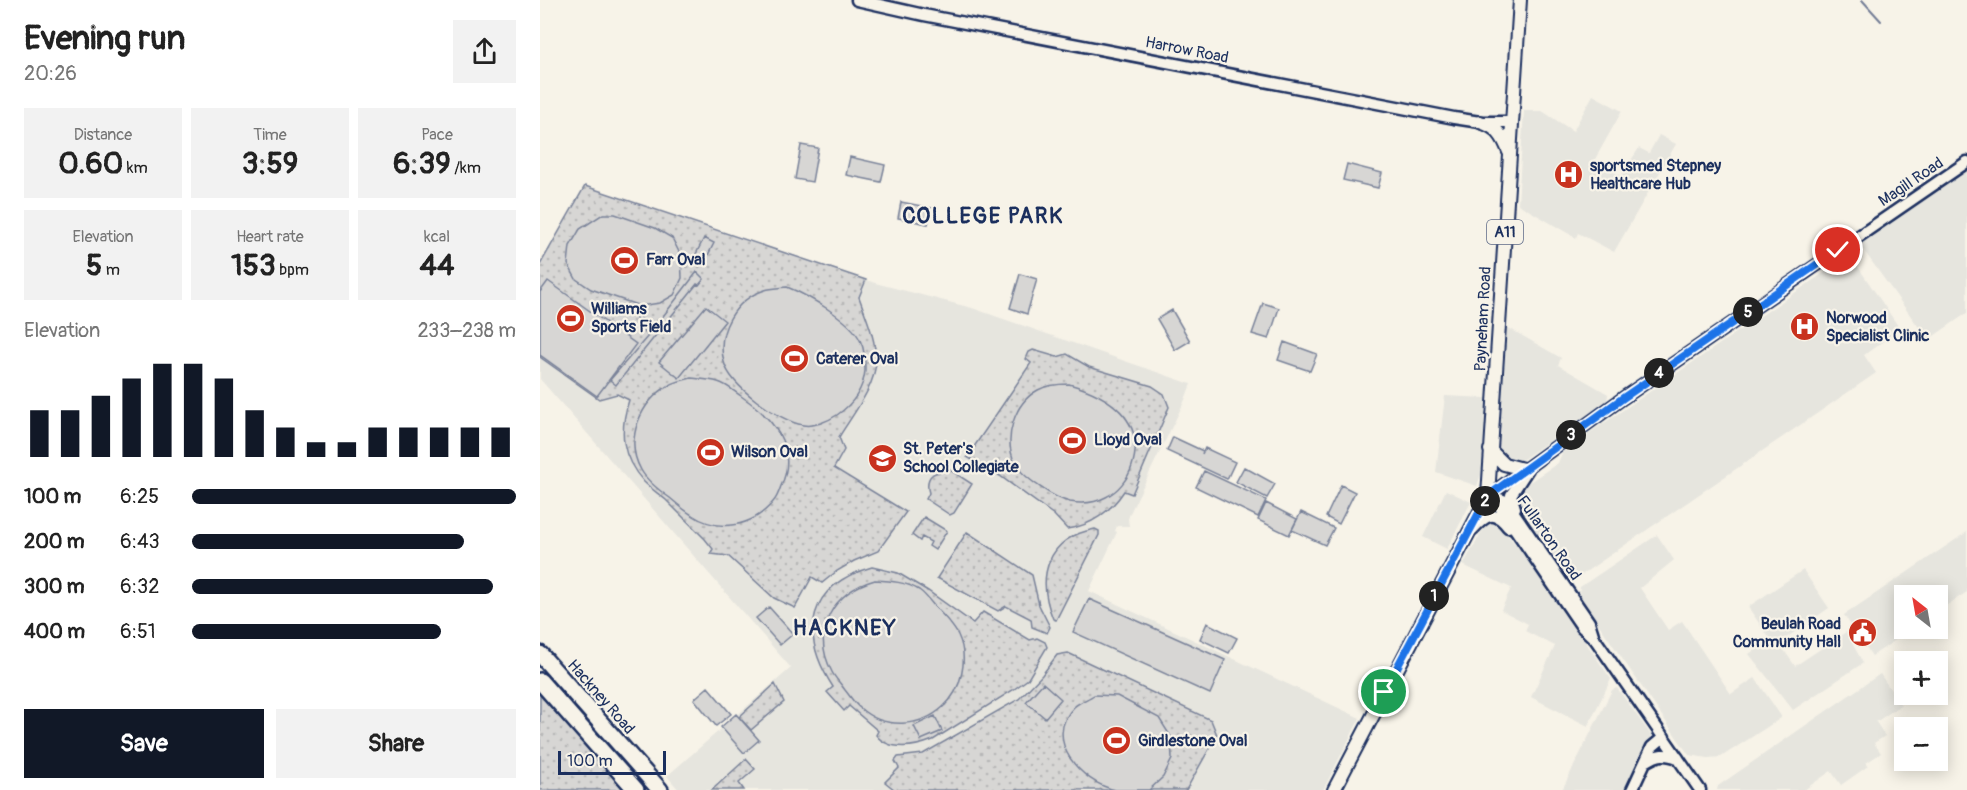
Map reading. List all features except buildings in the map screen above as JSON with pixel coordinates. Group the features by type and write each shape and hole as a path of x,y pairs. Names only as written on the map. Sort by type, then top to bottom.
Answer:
{"highway":[{"name":"Hackney Road","path":"540,654 660,790"},
{"path":"560,677 564,709"},
{"path":"540,681 636,790"}],"main road":[{"name":"Harrow Road","path":"857,0 924,15 1480,122 1512,122"},
{"name":"Payneham Road","path":"1488,496 1520,0"},
{"path":"1480,122 1498,131 1510,153"},
{"name":"Magill Road","path":"1488,496 1536,460 1967,162"},
{"path":"1490,450 1504,464 1524,469"},
{"path":"1517,517 1511,495 1536,460"},
{"name":"Fullarton Road","path":"1488,496 1506,501 1589,622 1594,639"},
{"name":"Fullarton Road","path":"1488,496 1500,507 1571,612 1594,639 1700,790"},
{"name":"A11","path":"1334,790 1488,496"},
{"path":"1465,538 1484,518 1493,515 1502,519 1528,549"},
{"path":"1565,588 1571,612"},
{"path":"1632,790 1652,747 1664,737"},
{"path":"1647,761 1657,755 1666,754 1678,758"}],"shaded area":[{"name":"sportsmed Stepney Healthcare Hub","path":"1593,95 1622,111 1594,161 1621,176 1639,148 1649,153 1659,135 1676,144 1614,252 1578,233 1576,238 1518,204 1524,111 1542,111 1573,131"},
{"path":"801,145 818,148 812,182 795,179"},
{"path":"850,157 885,165 881,182 846,175"},
{"path":"1967,162 1967,313 1928,340 1862,248 1853,240"},
{"path":"1347,164 1382,173 1378,188 1343,180"},
{"name":"St. Peter's School Collegiate","path":"585,186 875,283 972,308 1191,384 1130,513 1129,526 1117,526 1115,531 1117,532 1089,591 1360,718 1323,790 679,790 667,776 791,668 540,379 540,265"},
{"path":"585,186 866,280 859,297 874,345 875,371 862,401 839,437 844,450 834,468 906,512 878,551 854,561 822,583 812,577 795,608 774,598 728,556 710,554 713,549 705,539 636,473 627,453 623,433 629,400 617,394 599,399 540,357 540,265"},
{"path":"901,202 932,208 928,224 898,218"},
{"name":"Farr Oval","path":"603,214 615,214 655,228 672,238 681,256 682,278 674,295 660,303 640,306 591,289 576,279 568,264 570,246 580,229"},
{"path":"704,238 714,243 703,265 693,260"},
{"path":"1850,255 1900,329 1864,355 1876,373 1571,582 1566,581 1519,503 1519,489 1558,463 1563,451"},
{"path":"697,272 704,279 699,285 697,284 616,385 610,380 648,336 632,313 636,311 651,332"},
{"path":"1020,274 1037,279 1027,314 1010,308"},
{"name":"Williams Sports Field","path":"548,281 636,344 597,396 540,355 540,292"},
{"name":"Caterer Oval","path":"787,287 817,302 848,324 860,340 864,351 864,378 856,396 837,415 816,424 803,425 769,410 735,381 724,362 723,339 730,318 737,309 754,294 768,289"},
{"path":"1263,303 1279,308 1269,339 1252,334"},
{"path":"706,306 725,321 679,378 659,362"},
{"path":"1172,310 1190,341 1175,350 1157,319"},
{"path":"1507,327 1561,358 1558,365 1608,394 1607,401 1516,464 1499,454"},
{"path":"1284,342 1317,354 1310,371 1278,360"},
{"path":"1033,350 1057,357 1067,354 1089,367 1152,386 1164,394 1169,407 1132,494 1124,491 1107,511 1084,525 1067,529 1054,515 1000,476 967,457 1031,363 1026,359 1029,352"},
{"name":"Wilson Oval","path":"691,378 721,383 752,404 772,424 784,446 787,459 786,472 777,497 765,510 745,522 724,525 702,521 683,509 650,482 636,458 635,434 643,411 659,392 672,384"},
{"name":"Lloyd Oval","path":"1069,384 1110,403 1121,412 1134,435 1135,450 1128,475 1115,491 1093,502 1070,502 1048,492 1019,469 1012,454 1010,443 1013,422 1023,404 1041,388"},
{"path":"1445,396 1486,398 1482,472 1477,486 1436,472"},
{"path":"1173,437 1203,451 1202,454 1205,448 1235,462 1227,479 1167,451"},
{"path":"944,466 972,484 954,513 950,515 926,499 929,493 930,476 940,472"},
{"path":"1244,467 1275,484 1267,498 1236,482"},
{"path":"1204,471 1266,500 1258,517 1196,487"},
{"path":"1341,485 1355,492 1339,524 1326,517"},
{"path":"1446,490 1471,502 1447,549 1423,537"},
{"path":"1266,503 1297,519 1289,535 1258,520"},
{"path":"1301,512 1334,528 1325,545 1292,530"},
{"path":"924,517 947,531 935,550 929,546 931,542 922,537 920,541 912,535"},
{"path":"1488,521 1496,521 1527,558 1611,679 1588,726 1531,697 1555,646 1525,631 1528,624 1501,610 1511,588 1463,565"},
{"path":"1095,529 1099,531 1099,535 1056,620 1053,619 1046,588 1049,562 1065,541"},
{"path":"967,532 1032,575 1039,605 1050,627 1047,633 1032,627 1031,619 1006,606 998,611 937,578"},
{"path":"1967,532 1967,592 1948,604 1948,585 1894,585 1894,639 1897,639 1872,656 1844,615"},
{"path":"1657,535 1674,560 1640,588 1668,630 1682,621 1731,694 1755,678 1781,716 1721,757 1708,758 1689,755 1579,596 1580,587"},
{"path":"872,567 898,573 973,623 983,612 1030,640 1037,638 1045,642 1047,647 1028,679 933,740 911,746 888,744 876,735 878,731 849,706 844,711 827,692 833,687 815,648 813,630 815,614 822,599 834,586 851,575"},
{"path":"1803,570 1829,608 1779,643 1795,666 1846,632 1863,663 1793,710 1749,654 1770,639 1748,607"},
{"path":"875,580 893,581 914,587 951,624 958,635 963,654 959,683 950,700 934,714 924,719 902,723 879,720 869,715 856,704 836,679 826,656 825,628 829,615 847,594"},
{"path":"1089,599 1225,660 1210,694 1073,632"},
{"path":"769,607 793,634 780,645 756,618"},
{"path":"1207,623 1237,638 1229,653 1200,639"},
{"path":"1068,653 1211,720 1217,735 1186,790 895,790 885,782 899,768 895,761 898,757 923,754 1019,699 1057,655"},
{"path":"1880,674 1894,695 1894,705 1901,705 1876,722 1885,736 1874,743 1881,753 1866,763 1868,766 1841,785 1831,771 1804,790 1717,790 1718,786"},
{"path":"1043,683 1061,699 1045,718 1026,702"},
{"path":"775,684 784,702 751,730 739,717"},
{"path":"540,687 631,790 540,790"},
{"path":"708,687 731,714 716,726 694,699"},
{"path":"1617,688 1651,735 1651,740 1627,790 1562,790 1612,690"},
{"name":"Girdlestone Oval","path":"1094,695 1117,696 1159,718 1171,737 1172,759 1163,777 1149,790 1116,790 1103,786 1090,779 1070,758 1064,745 1062,732 1065,719 1076,705"},
{"path":"736,714 759,740 744,753 721,727"},
{"path":"935,716 942,731 921,740 914,726"},
{"path":"746,759 755,769 739,783 744,790 712,790"}],"waterway":[{"path":"1862,0 1881,21"}],"place":[{"name":"sportsmed Stepney Healthcare Hub","path":"1569,175"},
{"name":"Farr Oval","path":"625,260"},
{"name":"Williams Sports Field","path":"570,318"},
{"name":"Norwood Specialist Clinic","path":"1805,327"},
{"name":"Caterer Oval","path":"795,359"},
{"name":"Lloyd Oval","path":"1073,440"},
{"name":"Wilson Oval","path":"710,452"},
{"name":"St. Peter's School Collegiate","path":"882,458"},
{"name":"Beulah Road Community Hall","path":"1862,633"},
{"name":"Girdlestone Oval","path":"1117,741"}],"district":[{"name":"COLLEGE PARK","path":"983,216"},
{"name":"HACKNEY","path":"845,628"}],"route":[{"path":"1384,692 1488,496 1623,398 1838,250"}]}
